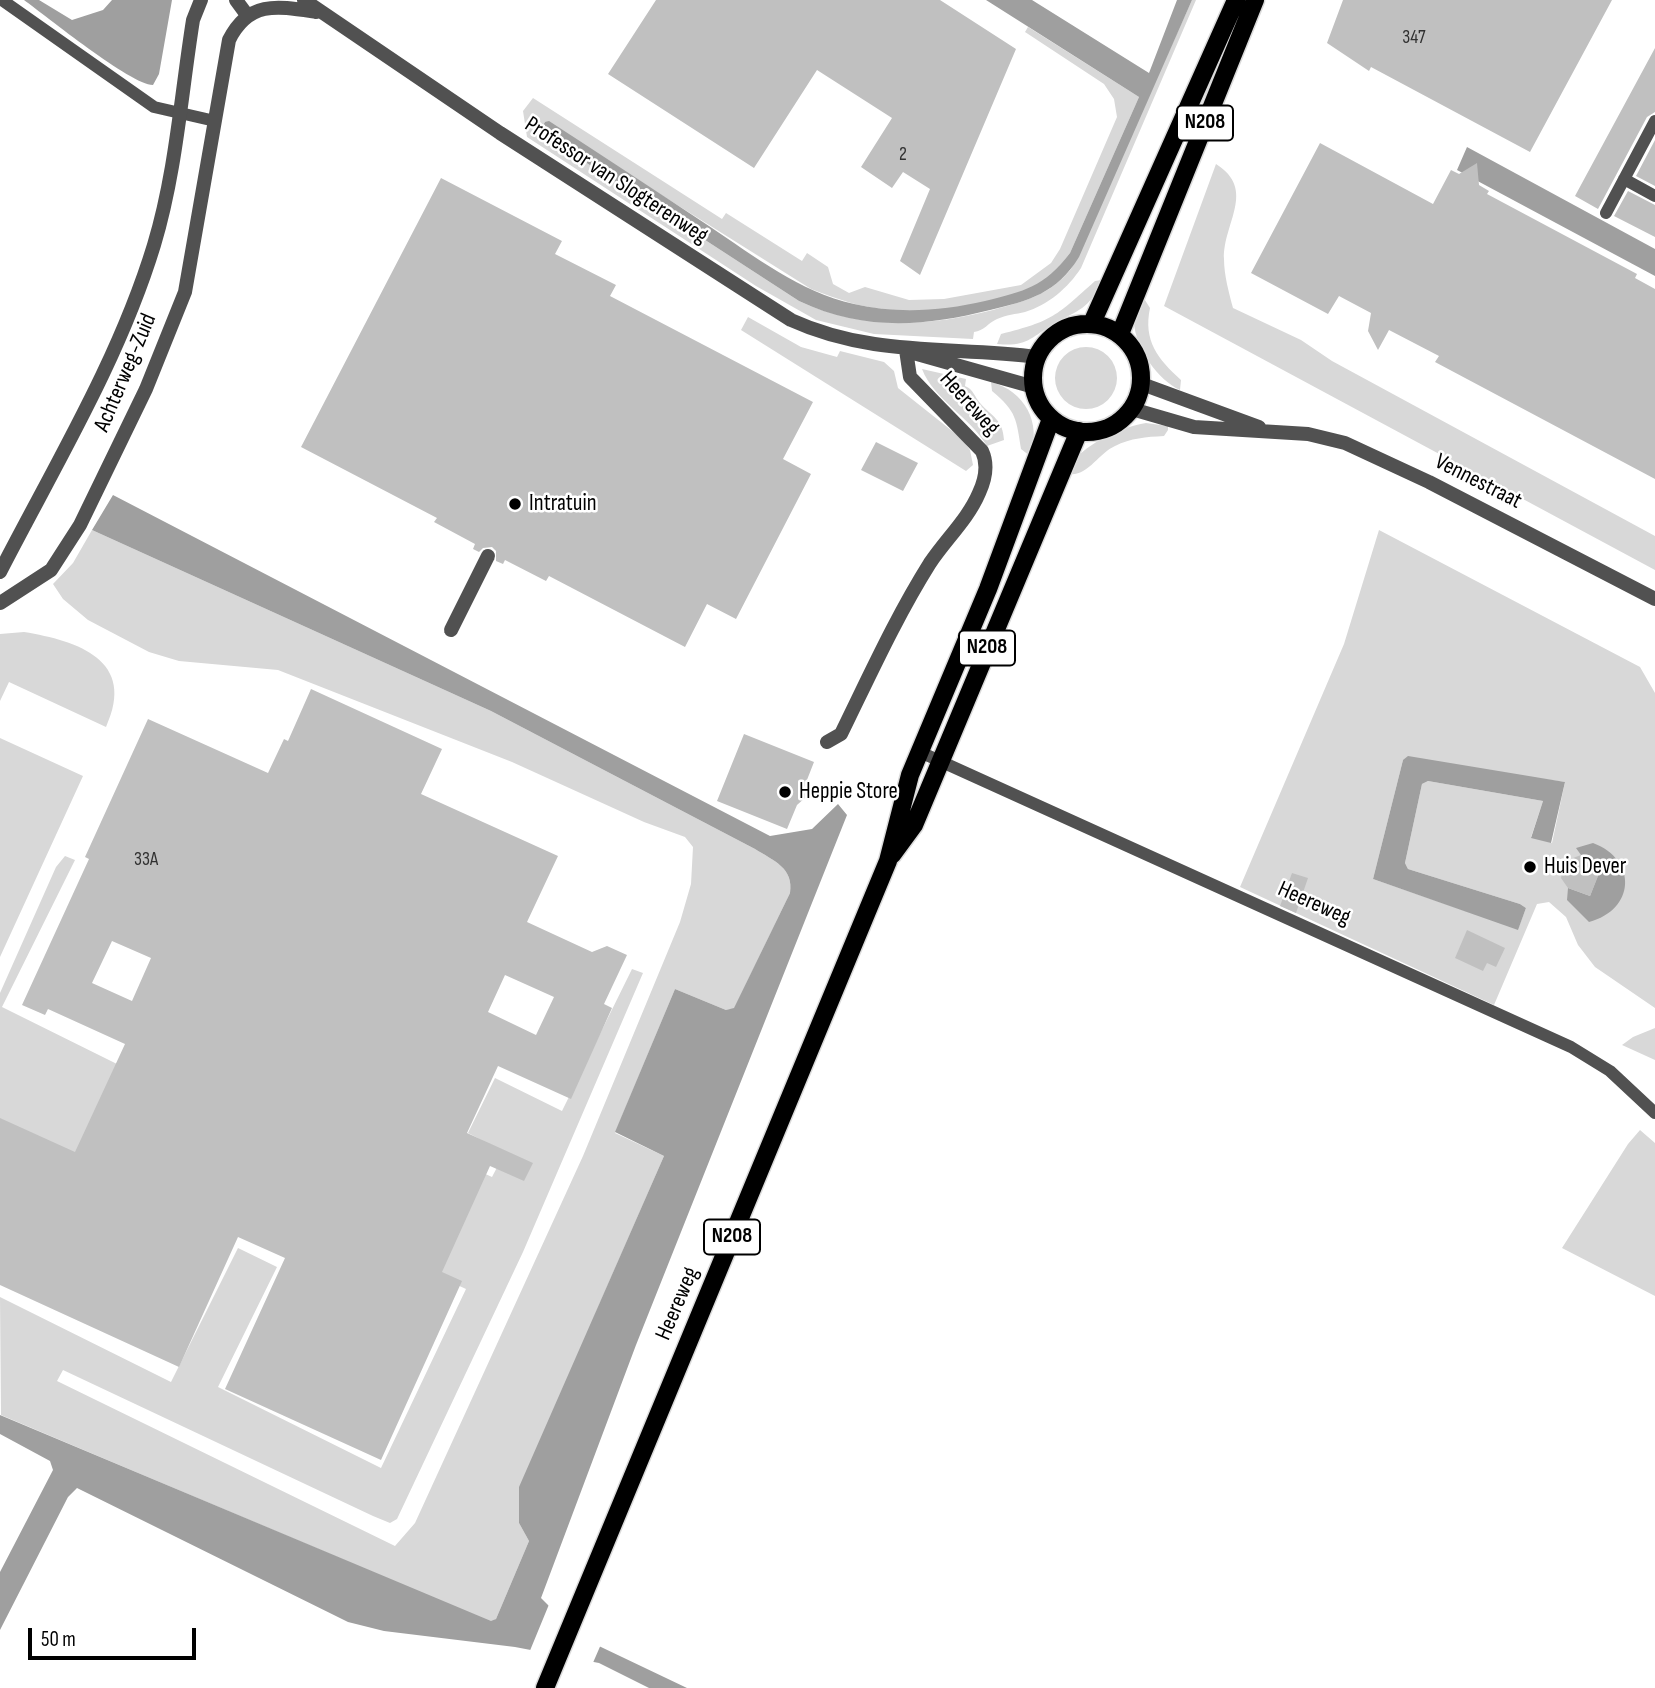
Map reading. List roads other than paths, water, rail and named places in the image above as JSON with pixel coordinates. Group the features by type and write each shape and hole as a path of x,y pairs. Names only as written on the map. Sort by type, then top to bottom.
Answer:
{"main road":[{"name":"N208","path":"1092,323 1236,0"},
{"name":"N208","path":"1121,334 1255,0"},
{"path":"1092,323 1121,334 1138,356 1142,384 1132,409 1124,418 1103,430 1079,431 1051,419 1037,399 1034,387 1037,357 1059,331 1092,323"},
{"name":"Heereweg","path":"545,1688 888,861 895,825 920,752 988,589 1051,419"},
{"name":"Heereweg","path":"888,861 914,825 1079,431"}],"street":[{"name":"Achterweg-Zuid","path":"0,572 105,369 134,304 154,243 181,115 193,19 201,0"},
{"path":"236,0 247,15"},
{"name":"Professor van Slogterenweg","path":"304,0 317,12 791,320 826,336 905,350 1034,387"},
{"name":"Professor van Slogterenweg","path":"247,15 265,8 283,7 317,12"},
{"name":"Achterweg-Zuid","path":"0,603 51,569 80,525 146,389 185,292 229,40 236,26 247,15"},
{"name":"Professor van Slogterenweg","path":"905,350 966,349 1037,357"},
{"name":"Heereweg","path":"827,742 841,734 931,562 970,511 981,491 986,460 982,452 910,377 905,350"},
{"name":"Vennestraat","path":"1142,384 1271,432"},
{"name":"Vennestraat","path":"1132,409 1194,427 1308,434 1356,448 1429,482 1655,599"},
{"path":"451,630 488,556"}],"lane":[{"path":"2,0 154,107 215,121"},
{"path":"1606,213 1655,121"},
{"path":"1624,179 1655,196"},
{"name":"Heereweg","path":"920,752 971,778 1571,1047 1610,1071 1655,1113"}],"place":[{"name":"Intratuin","path":"515,504"},
{"name":"Heppie Store","path":"785,792"},
{"name":"Huis Dever","path":"1530,867"}]}
